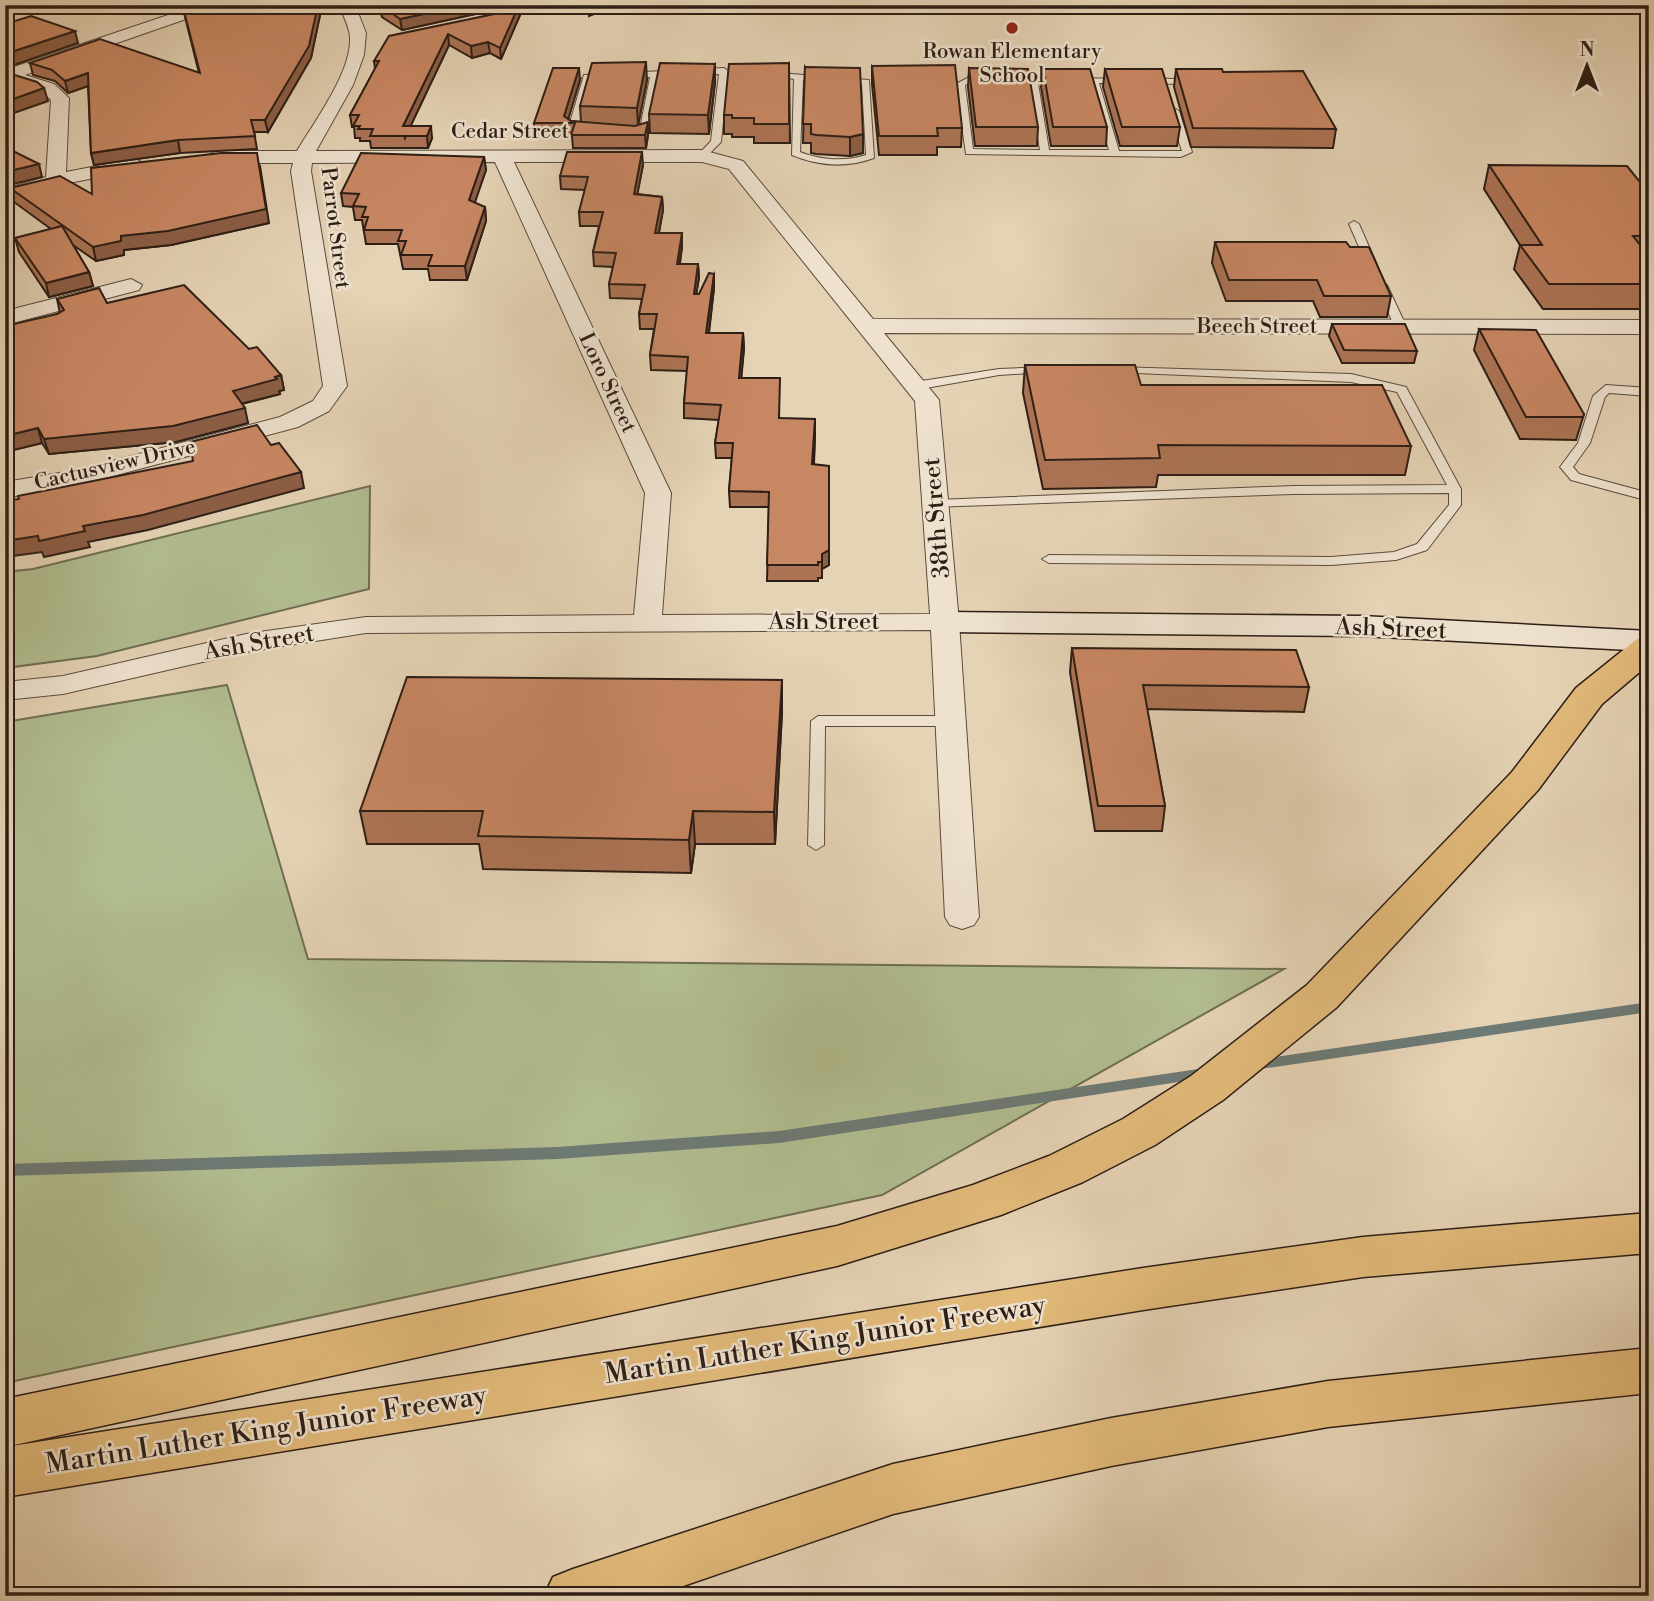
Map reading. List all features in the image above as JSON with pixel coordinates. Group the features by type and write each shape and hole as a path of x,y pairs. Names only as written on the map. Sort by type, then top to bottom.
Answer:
{"highway":[{"path":"5,1423 383,1340 743,1268 837,1246 984,1201 1066,1169 1139,1132 1207,1088 1322,996 1525,781 1589,696 1649,643"},
{"name":"Martin Luther King Junior Freeway","path":"5,1472 1171,1285 1363,1257 1649,1233"},
{"path":"573,1596 892,1489 1111,1442 1328,1404 1649,1370"}],"street":[{"name":"Parrot Street","path":"335,386 301,170 304,156 364,46 347,5"},
{"path":"460,25 494,18 529,5"},
{"path":"5,76 180,16"},
{"path":"5,76 48,88 60,98 56,180"},
{"name":"Loro Street","path":"501,155 658,493 647,623"},
{"name":"Cedar Street","path":"197,159 304,156 702,156 736,165 750,182"},
{"path":"5,195 56,180 158,162"},
{"name":"38th Street","path":"750,182 927,400 945,622 962,917"},
{"path":"5,318 131,285"},
{"name":"Beech Street","path":"866,326 1649,327"},
{"name":"Cactusview Drive","path":"5,490 79,477 289,422 320,407 335,386"},
{"name":"Ash Street","path":"5,691 63,685 246,643 366,625 945,622 1361,626 1649,643"}],"lane":[{"path":"702,156 716,142 724,71"},
{"path":"601,132 573,129 587,77 736,72"},
{"path":"624,133 644,131 655,74"},
{"path":"761,74 799,76 866,82 872,156 839,161 807,159 795,153 799,76"},
{"path":"1172,105 1187,152 969,152 960,84 971,79 1212,81"},
{"path":"1033,80 1045,153"},
{"path":"1094,81 1115,154"},
{"path":"1165,81 1168,93"},
{"path":"1354,224 1401,328"},
{"path":"915,386 999,372 1051,369"},
{"path":"1049,559 1331,561 1396,556 1422,547 1455,505 1455,489 1402,390 1352,378 1105,370"},
{"path":"1649,392 1606,389 1599,396 1584,443 1566,467 1575,477 1649,497"},
{"path":"936,504 1294,490 1455,489"},
{"path":"816,845 818,720 951,721"}],"green space":[{"path":"370,486 369,589 97,656 5,668 5,572 33,569"},
{"path":"227,685 308,959 1284,969 882,1195 5,1383 5,722"}],"building":[{"path":"185,5 318,5 309,46 265,120 251,120 255,136 178,140 91,153 88,73 65,81 52,70 30,63 100,39 200,73 184,11"},
{"path":"380,5 466,5 400,19"},
{"path":"517,5 500,48 488,42 471,46 448,34 403,126 431,126 427,136 370,136 373,129 358,129 360,126 353,126 359,115 350,115 379,61 374,61 389,36 499,13"},
{"path":"31,16 75,31 5,54 5,24"},
{"path":"646,62 637,108 580,106 592,63"},
{"path":"660,63 715,64 708,115 649,114"},
{"path":"789,63 789,124 754,124 754,118 732,118 732,115 724,115 729,64"},
{"path":"955,65 962,128 937,128 938,136 879,136 872,66"},
{"path":"805,67 860,68 863,134 850,137 811,134 811,124 803,124"},
{"path":"553,68 579,68 564,116 571,121 635,126 648,122 645,135 571,135 575,123 534,123"},
{"path":"969,68 1028,69 1038,127 976,127"},
{"path":"1043,69 1090,69 1107,127 1053,127"},
{"path":"1105,69 1162,69 1180,127 1122,127"},
{"path":"1176,69 1222,69 1223,72 1303,71 1336,129 1193,128"},
{"path":"5,72 37,82 44,88 5,102"},
{"path":"5,147 39,164 5,172"},
{"path":"567,152 642,152 634,194 662,197 655,233 682,233 677,264 698,264 694,294 699,294 709,273 714,274 706,333 743,333 739,378 780,378 779,418 815,419 812,464 829,466 829,550 822,554 822,562 818,562 818,565 767,565 769,492 729,491 733,443 715,443 721,405 684,403 688,357 650,355 657,314 639,314 645,285 609,284 616,253 593,252 603,212 579,212 588,177 560,176"},
{"path":"221,153 257,153 266,209 168,231 121,236 121,241 93,247 10,188 60,176 92,194 91,168"},
{"path":"361,153 484,157 469,200 485,207 465,266 428,266 432,255 401,255 406,241 398,241 402,230 364,230 368,217 362,217 366,207 353,206 359,194 341,193"},
{"path":"1489,165 1627,166 1649,193 1649,236 1633,236 1649,256 1649,284 1549,284 1520,245 1542,245"},
{"path":"62,226 89,272 46,283 15,238"},
{"path":"1215,242 1346,242 1350,247 1369,247 1391,296 1324,296 1317,280 1229,280"},
{"path":"184,285 249,349 257,347 281,375 275,377 277,379 233,391 245,408 173,426 44,439 38,428 5,436 5,326 57,314 64,310 57,299 99,288 107,303"},
{"path":"1332,324 1405,324 1417,351 1344,350"},
{"path":"1479,329 1536,330 1584,414 1583,417 1526,417"},
{"path":"1025,365 1135,365 1141,385 1382,385 1411,446 1158,445 1160,458 1045,460"},
{"path":"257,425 271,445 279,443 301,472 143,515 83,526 85,531 39,541 38,536 5,541 5,501 19,499 18,496 193,461 190,442"},
{"path":"1072,648 1296,650 1309,687 1143,685 1165,806 1098,806"},
{"path":"407,677 782,680 774,812 693,811 689,840 478,836 483,811 360,811"}],"waterway":[{"path":"1254,1065 1649,1007"},
{"path":"5,1170 557,1153 779,1137 1205,1073"}],"place":[{"name":"Rowan Elementary School","path":"1012,28"}]}
